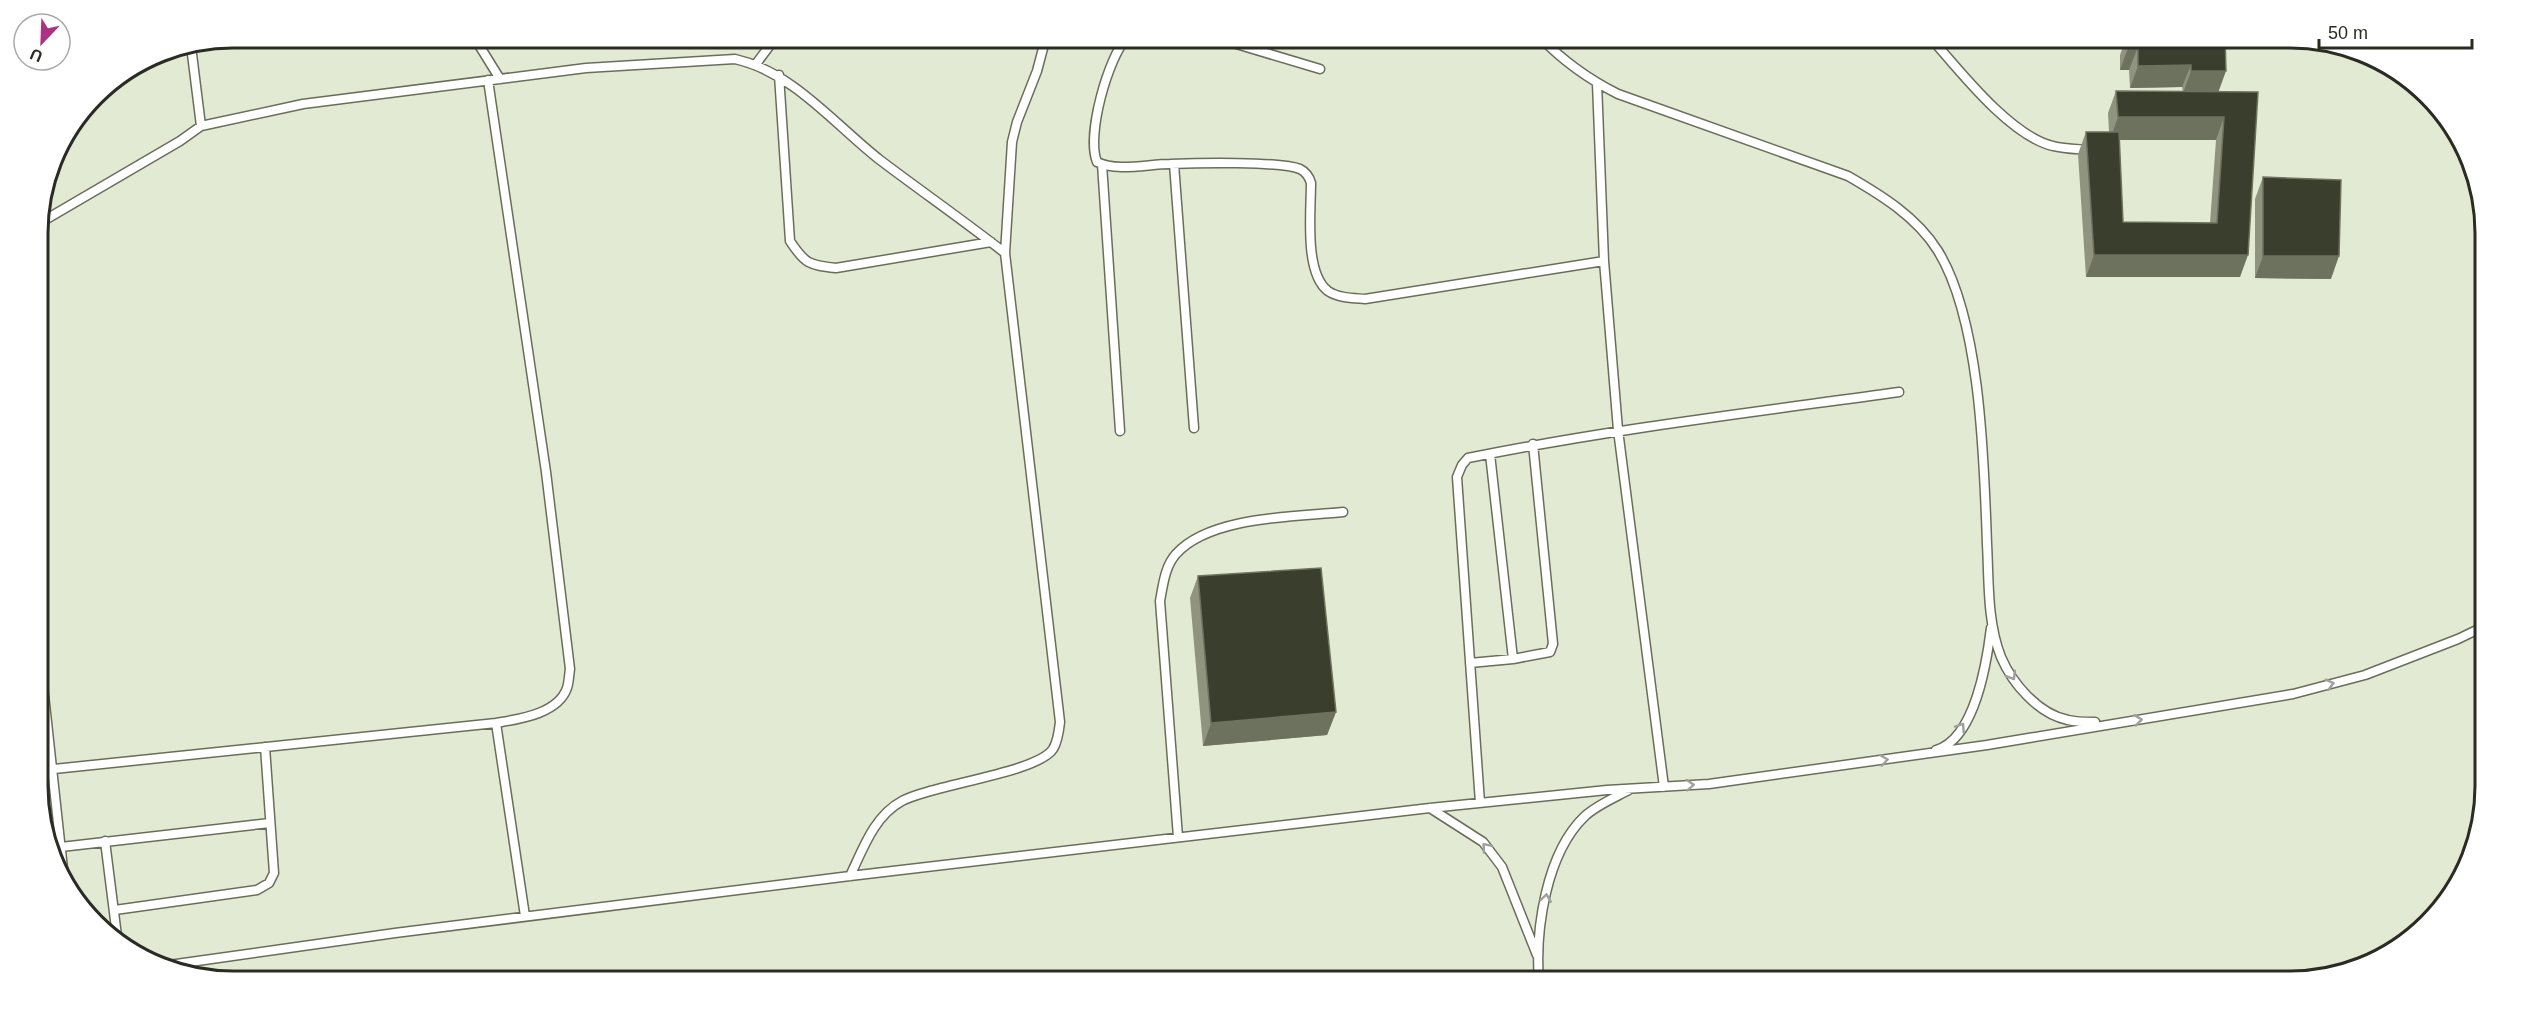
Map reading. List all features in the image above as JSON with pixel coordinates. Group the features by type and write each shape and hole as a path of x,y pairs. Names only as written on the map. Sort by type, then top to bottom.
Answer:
{"lane":[{"path":"480,48 500,79"},
{"path":"756,64 768,48"},
{"path":"850,876 871,832 886,813 901,801 919,794 975,781 1041,759 1052,750 1058,738 1060,722 1005,253 1012,142 1043,48"},
{"path":"1118,48 1103,84 1094,144 1097,162 1110,166 1277,165 1302,170 1311,183 1312,249 1316,276 1329,291 1346,297 1365,299 1604,261"},
{"path":"1250,48 1320,69"},
{"path":"1551,48 1597,83 1618,94 1677,117 1808,160 1848,176 1882,196 1914,222 1938,251 1956,292 1970,345 1984,456 1992,621 1987,658 1974,706 1960,730 1944,748 1914,756"},
{"path":"1939,48 1984,97 2027,135 2052,146 2096,151"},
{"path":"192,53 201,126"},
{"path":"49,218 180,141 201,126 303,104 488,80 586,68 735,59 756,64 779,75 879,159 1005,253"},
{"path":"779,75 790,241 801,259 816,266 836,268 991,242"},
{"path":"54,769 522,719 558,702 567,689 570,669 546,472 488,80"},
{"path":"1597,83 1604,261 1618,430 1664,787"},
{"path":"1102,164 1120,432"},
{"path":"1174,164 1194,428"},
{"path":"1480,803 1457,477 1462,465 1468,459 1533,444 1618,430 1899,392"},
{"path":"1470,663 1513,659 1550,652 1553,644 1533,444"},
{"path":"1490,454 1513,659"},
{"path":"1178,837 1160,601 1165,575 1175,555 1191,540 1230,524 1343,512"},
{"path":"1992,621 2001,657 2019,688 2041,707 2069,721 2110,723"},
{"path":"182,963 525,916 850,876 1430,808 1709,784 1914,756 2293,694 2365,675 2475,631"},
{"path":"48,721 62,855"},
{"path":"496,723 525,916"},
{"path":"115,910 257,890 269,883 274,873 265,747"},
{"path":"1538,971 1537,956 1548,884 1556,859 1568,836 1586,815 1632,789"},
{"path":"1430,808 1484,842 1502,867 1537,956"},
{"path":"61,847 270,824"},
{"path":"105,842 116,929"}],"building":[{"path":"2138,48 2225,48 2226,71 2191,71 2191,65 2138,66"},
{"path":"2116,91 2258,92 2248,255 2094,255 2086,132 2119,132 2123,222 2217,223 2224,117 2118,117"},
{"path":"2263,177 2341,180 2339,256 2263,256"},
{"path":"1321,568 1336,712 1211,723 1198,576"}]}
